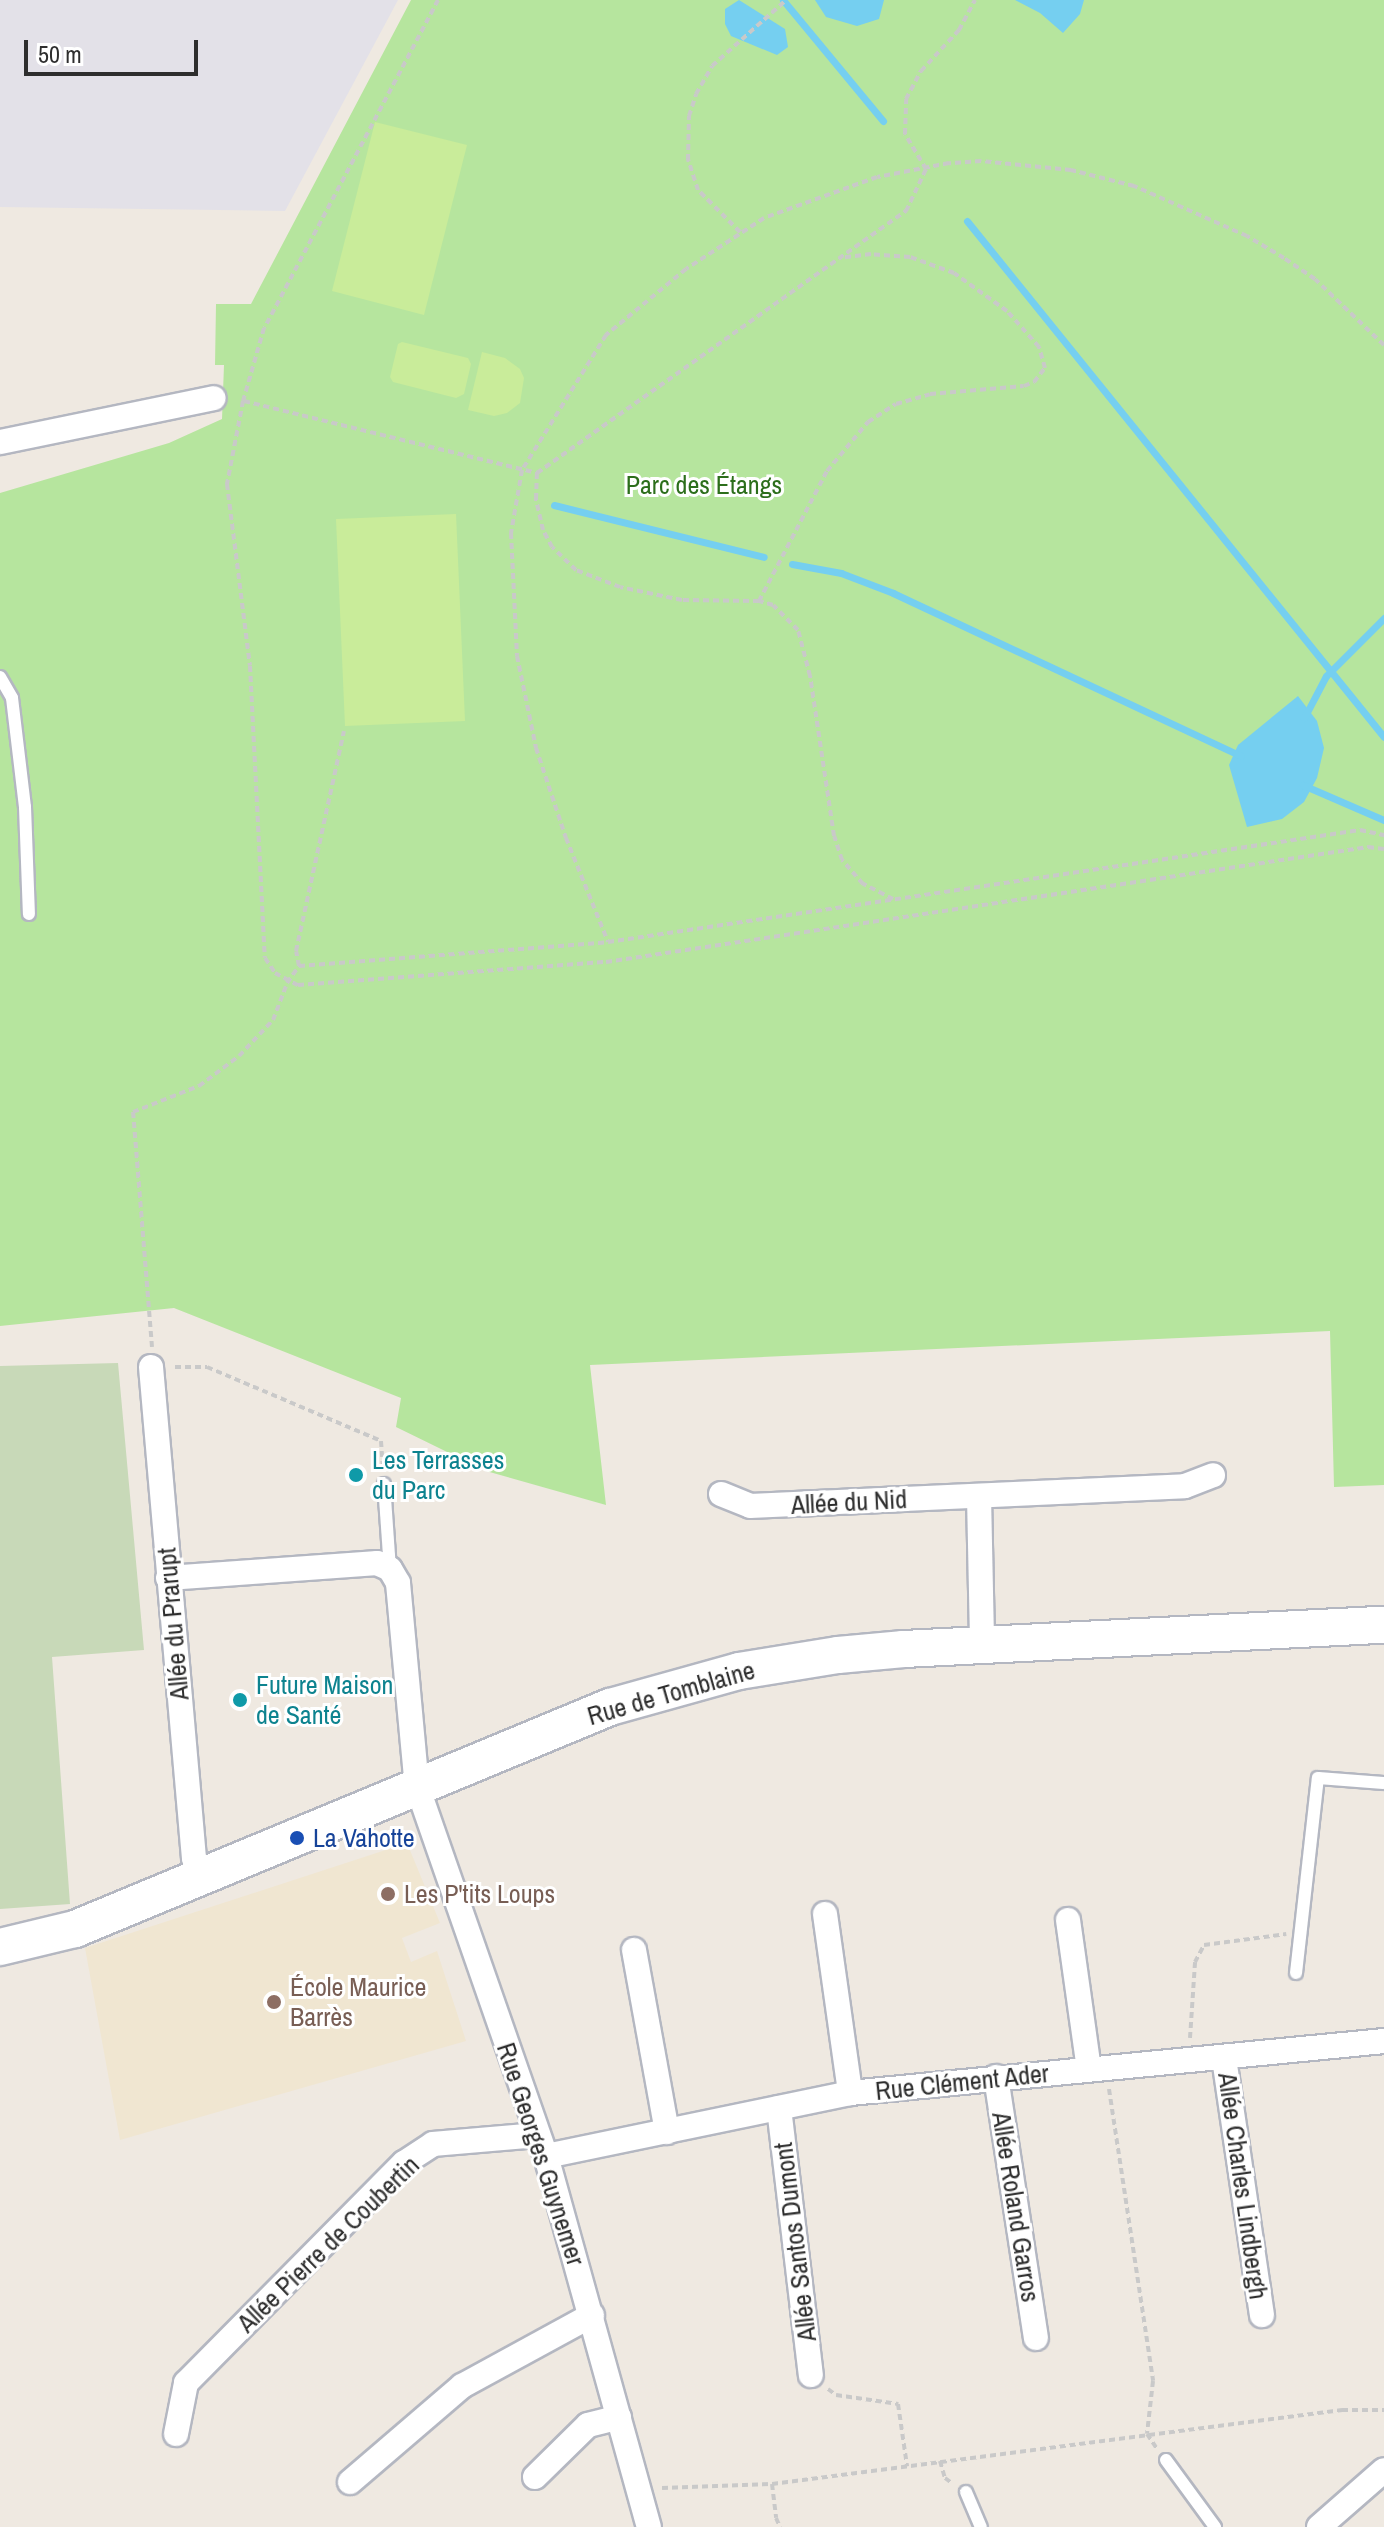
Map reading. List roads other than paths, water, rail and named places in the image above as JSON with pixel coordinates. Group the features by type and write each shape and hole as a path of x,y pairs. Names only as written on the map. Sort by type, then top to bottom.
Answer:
{"main road":[{"name":"Rue de Tomblaine","path":"0,1947 75,1929 610,1707 672,1688 787,1661 982,1644 1384,1625"}],"street":[{"path":"0,442 214,398"},
{"name":"Allée du Prarupt","path":"151,1367 194,1858 200,1879"},
{"name":"Allée du Nid","path":"721,1494 750,1506 1185,1486 1213,1475"},
{"path":"979,1496 982,1644"},
{"path":"168,1578 377,1563 390,1569"},
{"name":"Rue Georges Guynemer","path":"390,1569 398,1583 417,1786 542,2146 592,2315 649,2527"},
{"path":"825,1914 850,2093"},
{"path":"1068,1920 1097,2068"},
{"path":"634,1950 667,2132"},
{"name":"Rue Clément Ader","path":"542,2146 667,2132 850,2093 1384,2041"},
{"name":"Allée Charles Lindbergh","path":"1224,2058 1262,2315"},
{"name":"Allée Roland Garros","path":"996,2077 1036,2338"},
{"name":"Allée Santos Dumont","path":"779,2108 811,2375"},
{"name":"Allée Pierre de Coubertin","path":"176,2434 186,2383 404,2163 433,2144 542,2146"},
{"path":"350,2482 462,2386 592,2315"},
{"path":"535,2477 588,2425 619,2417"},
{"path":"1319,2527 1384,2470"}],"lane":[{"path":"0,677 12,698 25,807 29,914"},
{"path":"384,1484 390,1569"},
{"path":"1296,1973 1318,1778 1384,1783"},
{"path":"1166,2460 1215,2527"},
{"path":"966,2492 981,2527"}],"water":[{"path":"739,0 785,29 788,47 777,55 731,36 725,24 725,9"},
{"path":"815,0 884,0 879,19 857,26 826,17"},
{"path":"1015,0 1084,0 1080,14 1063,33 1040,13"},
{"path":"1298,696 1317,721 1324,748 1317,778 1304,802 1282,819 1247,827 1229,765 1238,745"}],"waterway":[{"path":"783,0 883,121"},
{"path":"967,221 1384,737"},
{"path":"554,505 764,557"},
{"path":"792,564 841,573 893,593 1241,756"},
{"path":"1304,718 1326,676 1384,618"},
{"path":"1303,785 1384,820"}],"place":[{"name":"Les Terrasses du Parc","path":"356,1475"},
{"name":"Future Maison de Santé","path":"240,1700"},
{"name":"La Vahotte","path":"297,1838"},
{"name":"Les P'tits Loups","path":"388,1894"},
{"name":"École Maurice Barrès","path":"274,2002"}],"park label":[{"name":"Parc des Étangs","path":"704,485"}]}
